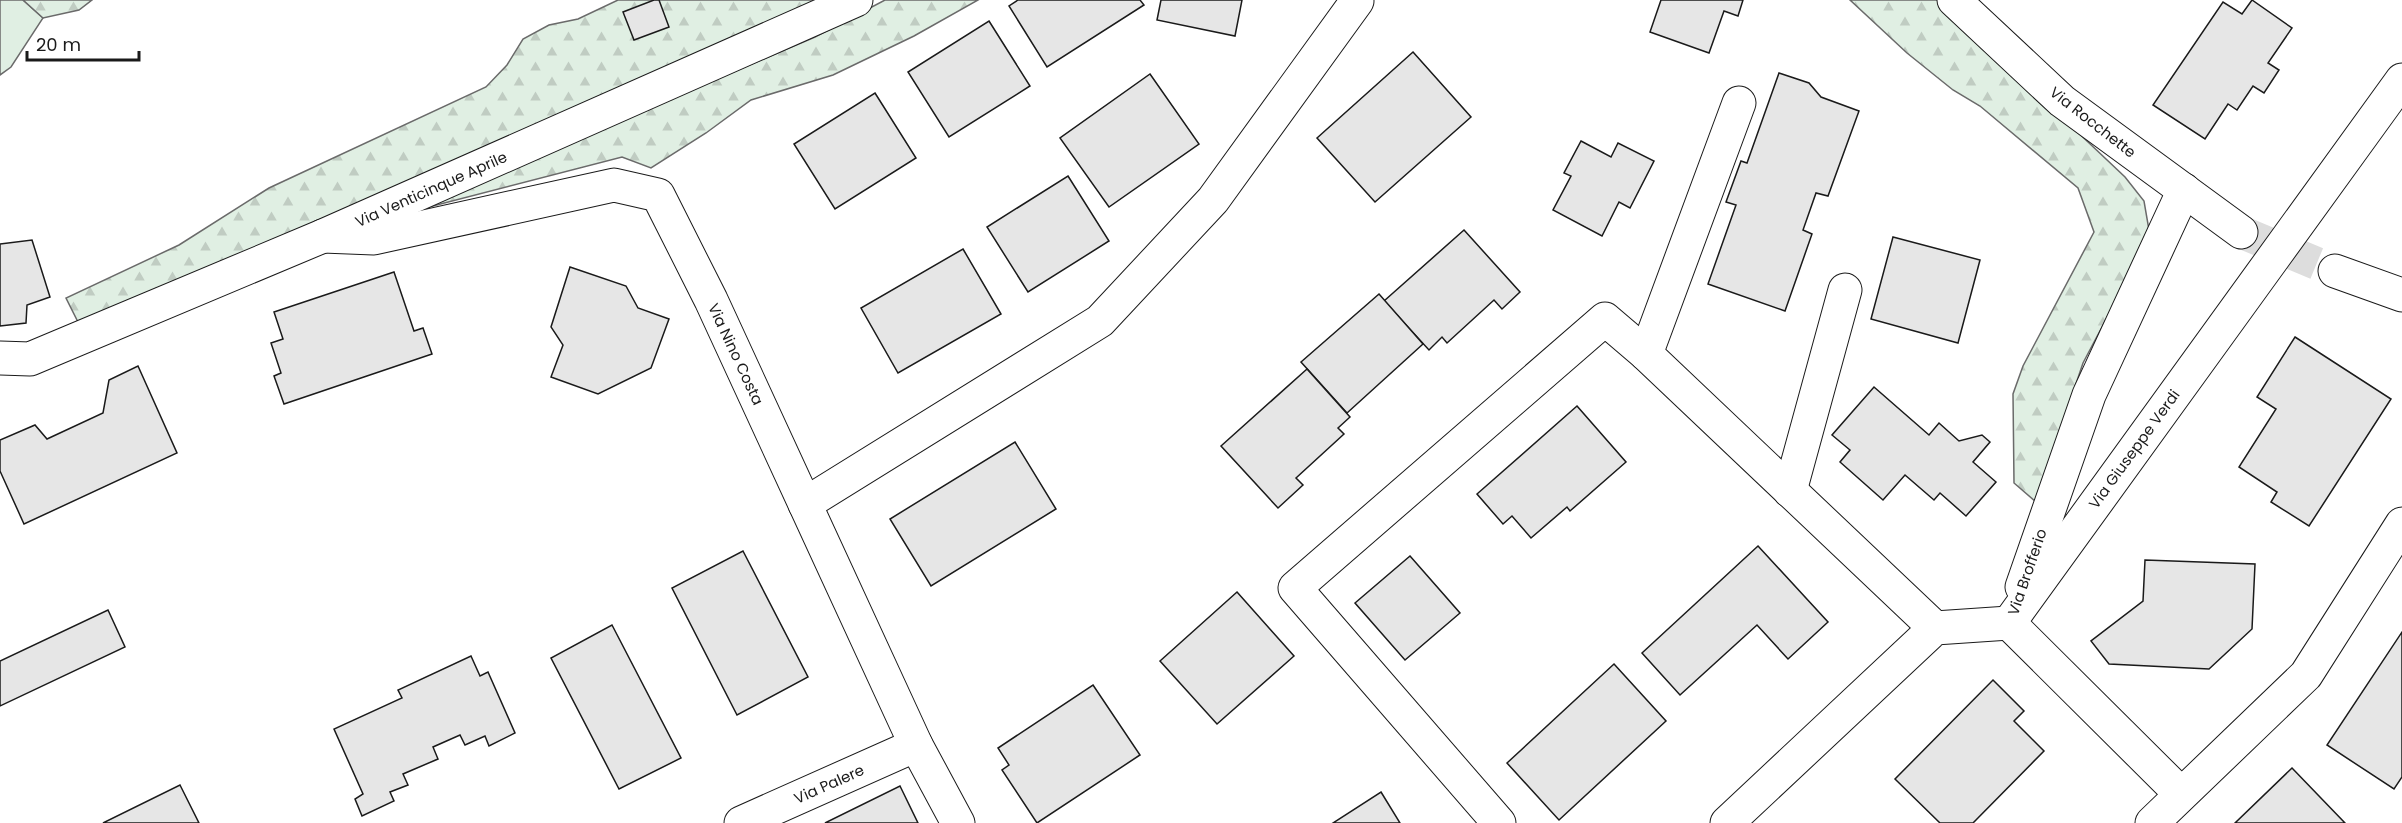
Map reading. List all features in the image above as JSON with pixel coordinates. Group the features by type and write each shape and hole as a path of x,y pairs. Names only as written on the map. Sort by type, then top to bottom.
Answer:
{"street":[{"name":"Via Venticinque Aprile","path":"0,358 30,359 323,236 856,0"},
{"name":"Via Rocchette","path":"1954,0 2062,101 2241,232"},
{"path":"805,504 1100,321 1213,200 1357,1"},
{"name":"Via Giuseppe Verdi","path":"2009,623 2402,80"},
{"path":"1646,354 1739,103"},
{"name":"Via Nino Costa","path":"323,236 374,238 614,185 658,195 711,300 916,744 958,823"},
{"name":"Via Brofferio","path":"1935,628 2009,623 2089,395 2184,190"},
{"path":"2335,271 2402,295"},
{"path":"1790,491 1845,290"},
{"path":"1499,823 1295,588 1605,319 1646,354 1935,628 1727,823"},
{"path":"2152,823 2306,675 2402,524"},
{"path":"2009,623 2181,794"},
{"name":"Via Palere","path":"741,823 916,744"}],"green space":[{"path":"0,0 23,0 43,18 11,67 0,75"},
{"path":"23,0 92,0 79,10 43,18"},
{"path":"618,0 831,0 81,328 66,298 179,245 269,188 486,87 507,65 523,39 549,25 578,19"},
{"path":"885,0 978,0 914,36 833,75 751,100 706,133 651,168 622,157 398,215 815,37"},
{"path":"1850,0 1938,0 2125,177 2144,201 2149,230 2139,257 2083,363 2036,502 2014,483 2013,394 2023,366 2094,232 2078,188 1980,106 1953,90 1907,53"}],"building":[{"path":"659,0 669,27 634,40 623,12"},
{"path":"1018,0 1140,0 1144,5 1047,67 1009,6"},
{"path":"1161,0 1242,0 1235,36 1157,20"},
{"path":"1661,0 1743,0 1738,16 1724,11 1709,53 1650,32"},
{"path":"2252,0 2292,28 2268,63 2279,70 2264,93 2253,86 2237,110 2228,104 2205,139 2153,105 2223,2 2242,14"},
{"path":"989,21 1030,86 949,137 908,72"},
{"path":"1413,52 1471,117 1375,202 1317,138"},
{"path":"1779,73 1809,83 1821,97 1859,111 1828,196 1816,193 1803,230 1812,234 1785,311 1708,284 1736,205 1726,202 1741,161 1747,163"},
{"path":"1150,74 1199,144 1109,207 1060,138"},
{"path":"875,93 916,158 835,209 794,144"},
{"path":"1581,141 1611,157 1618,143 1654,161 1630,208 1619,202 1602,236 1553,210 1571,176 1564,173"},
{"path":"1068,176 1109,241 1028,292 987,227"},
{"path":"1464,230 1520,292 1502,309 1494,300 1447,343 1442,337 1429,350 1384,301"},
{"path":"1893,237 1980,260 1958,343 1871,319"},
{"path":"32,240 50,297 27,305 26,323 0,326 0,244"},
{"path":"963,249 1001,314 898,373 861,308"},
{"path":"570,267 626,286 638,308 669,319 651,368 598,394 551,377 563,345 551,327"},
{"path":"394,272 414,331 423,328 432,354 284,404 274,376 281,373 271,343 283,339 274,312"},
{"path":"1379,294 1423,344 1347,413 1301,362"},
{"path":"2295,337 2391,399 2309,526 2271,502 2277,492 2239,467 2276,409 2257,397"},
{"path":"138,366 177,453 24,524 0,471 0,440 35,425 47,439 103,413 109,380"},
{"path":"1307,369 1350,417 1338,428 1344,434 1296,478 1303,485 1278,508 1221,446"},
{"path":"1874,387 1929,435 1939,423 1959,441 1982,435 1990,442 1973,462 1996,482 1966,516 1940,493 1934,500 1905,475 1883,500 1840,462 1850,450 1832,435"},
{"path":"1577,406 1626,462 1570,511 1567,507 1531,538 1512,516 1503,524 1477,494"},
{"path":"1015,442 1056,509 931,586 890,519"},
{"path":"1758,546 1828,622 1788,659 1757,625 1680,695 1642,653"},
{"path":"743,551 808,677 737,715 672,588"},
{"path":"1410,556 1460,613 1405,660 1355,603"},
{"path":"2145,560 2255,564 2252,629 2209,669 2109,664 2091,641 2143,601"},
{"path":"1237,592 1294,656 1217,724 1160,661"},
{"path":"108,610 125,647 0,706 0,661"},
{"path":"612,625 681,758 619,789 551,658"},
{"path":"2402,632 2402,777 2394,789 2327,745"},
{"path":"471,656 480,676 488,672 515,733 489,746 485,736 465,745 460,735 433,747 438,759 403,774 408,785 390,792 394,801 362,816 355,799 363,794 334,729 402,698 398,690"},
{"path":"1614,664 1666,721 1559,820 1507,763"},
{"path":"1993,680 2024,711 2014,721 2044,751 1973,823 1940,823 1895,779"},
{"path":"1093,685 1140,755 1037,823 1002,770 1009,765 998,748"},
{"path":"2292,768 2345,823 2235,823"},
{"path":"180,785 199,823 103,823"},
{"path":"900,786 918,823 825,823"},
{"path":"1381,792 1400,823 1333,823"}],"tunnel":[{"path":"2241,232 2335,271"}]}
